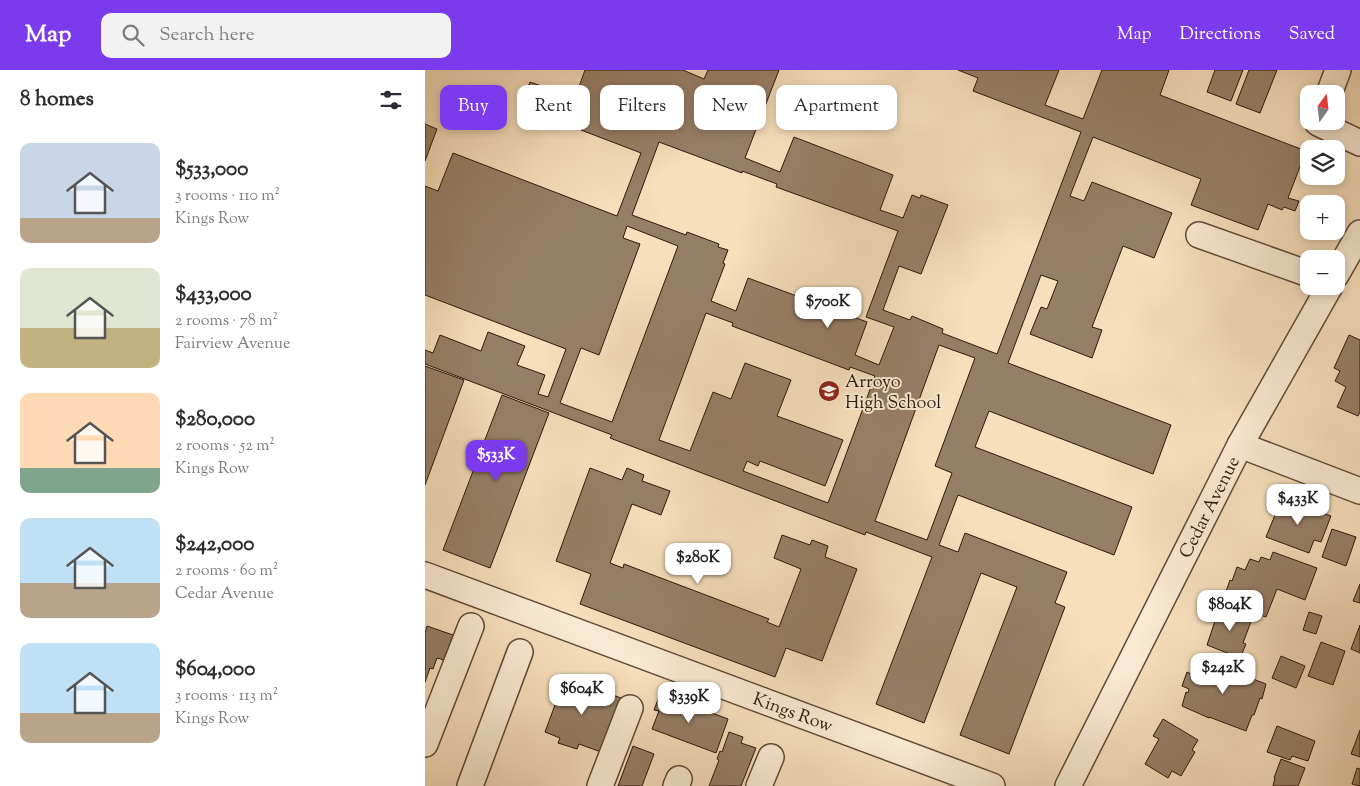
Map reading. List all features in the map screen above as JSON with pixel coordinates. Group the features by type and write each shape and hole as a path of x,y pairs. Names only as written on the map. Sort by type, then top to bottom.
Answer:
{"street":[{"path":"1332,85 1338,70"},
{"path":"1333,130 1360,143"},
{"path":"1345,259 1360,233"},
{"path":"1199,234 1300,271"},
{"name":"Cedar Avenue","path":"1068,786 1240,445 1325,295"},
{"path":"1240,445 1360,491"},
{"name":"Kings Row","path":"425,575 992,786"},
{"path":"425,744 471,626"},
{"path":"470,786 520,652"},
{"path":"600,786 630,708"},
{"path":"759,786 771,757"}],"building":[{"path":"585,70 683,70 704,79 708,70 779,70 766,104 766,85 694,85 694,130 756,130 745,158 780,172 794,137 893,175 880,210 903,218 912,195 920,198 921,195 948,205 921,274 899,266 883,310 910,320 912,316 943,329 942,333 997,354 1081,132 973,91 978,78 958,70 1059,70 1045,105 1083,119 1102,70 1169,70 1160,95 1300,149 1300,167 1288,198 1299,201 1295,211 1284,207 1282,210 1268,204 1258,230 1191,205 1201,179 1093,137 1070,196 1084,201 1092,182 1172,213 1154,258 1123,246 1092,327 1102,330 1092,358 1030,334 1041,307 1047,309 1058,281 1041,275 1008,363 1171,425 1153,474 989,411 975,447 1132,507 1114,555 958,495 939,545 958,552 965,533 1067,572 1055,603 1065,607 1009,754 960,735 1017,587 981,573 924,723 876,704 932,557 866,532 865,535 610,438 612,435 425,364 425,350 433,353 440,335 481,351 488,332 525,346 517,365 545,375 538,394 548,397 566,349 425,295 425,186 438,191 453,153 617,216 641,153 581,130 590,130 590,85 580,85","holes":["659,142 777,184 776,187 898,231 866,317 894,327 879,365 855,355 867,322 748,278 736,311 711,301 725,264 723,263 728,250 718,247 719,244 687,232 686,235 632,215","627,226 678,246 612,422 560,403 581,348 599,355 640,244 623,238","706,313 733,323 732,326 849,370 850,367 875,376 828,503 743,471 747,461 758,466 760,461 825,486 843,440 777,416 791,380 745,363 731,399 713,392 690,451 659,440","939,345 975,358 935,466 952,473 927,540 875,521"]},
{"path":"1215,70 1243,70 1231,101 1207,92"},
{"path":"1249,70 1277,70 1260,113 1236,104"},
{"path":"425,124 437,129 425,161"},
{"path":"1349,335 1360,340 1360,412 1358,416 1337,407 1346,387 1335,381 1340,371 1334,368"},
{"path":"425,366 464,380 425,485"},
{"path":"502,395 549,413 490,568 443,550"},
{"path":"590,468 622,480 627,468 644,475 642,481 670,491 661,515 632,504 610,563 623,568 624,564 769,619 767,622 779,627 801,569 774,558 782,535 810,545 812,540 828,546 825,557 857,569 822,661 786,648 775,677 580,604 591,574 556,561"},
{"path":"1282,498 1331,516 1321,542 1314,540 1309,553 1266,537"},
{"path":"1332,529 1356,537 1346,566 1322,557"},
{"path":"1273,552 1317,568 1305,600 1277,589 1266,617 1222,603 1237,567 1245,570 1250,559 1259,562 1261,557 1270,560"},
{"path":"1360,584 1360,603 1353,601"},
{"path":"1220,606 1252,619 1243,643 1246,644 1240,658 1207,645"},
{"path":"1309,612 1322,616 1316,634 1303,630"},
{"path":"1360,625 1360,653 1351,649"},
{"path":"427,626 453,635 444,660 437,658 433,669 430,668 425,682 425,633"},
{"path":"1321,642 1345,651 1333,685 1308,676"},
{"path":"1281,656 1305,666 1296,688 1272,678"},
{"path":"1196,661 1226,673 1227,669 1266,684 1262,699 1260,698 1246,731 1182,706 1186,692 1188,693 1189,689 1182,686 1187,672 1191,674"},
{"path":"565,678 621,698 601,752 579,744 577,749 558,743 560,738 545,732"},
{"path":"664,695 728,719 716,753 652,729 659,711 654,710 659,697 663,699"},
{"path":"1163,719 1198,740 1192,750 1195,752 1181,776 1172,771 1168,778 1145,764 1159,739 1153,736"},
{"path":"1277,726 1315,741 1308,761 1292,756 1290,760 1267,752"},
{"path":"1360,730 1360,757 1351,754"},
{"path":"729,732 743,737 741,743 756,748 741,786 709,786 719,760 717,759 720,751 722,752"},
{"path":"633,746 654,754 642,786 618,786"},
{"path":"1281,759 1305,768 1298,786 1273,786"},
{"path":"1357,768 1360,769 1360,786 1352,784"}],"place":[{"name":"Arroyo High School","path":"829,391"}]}
